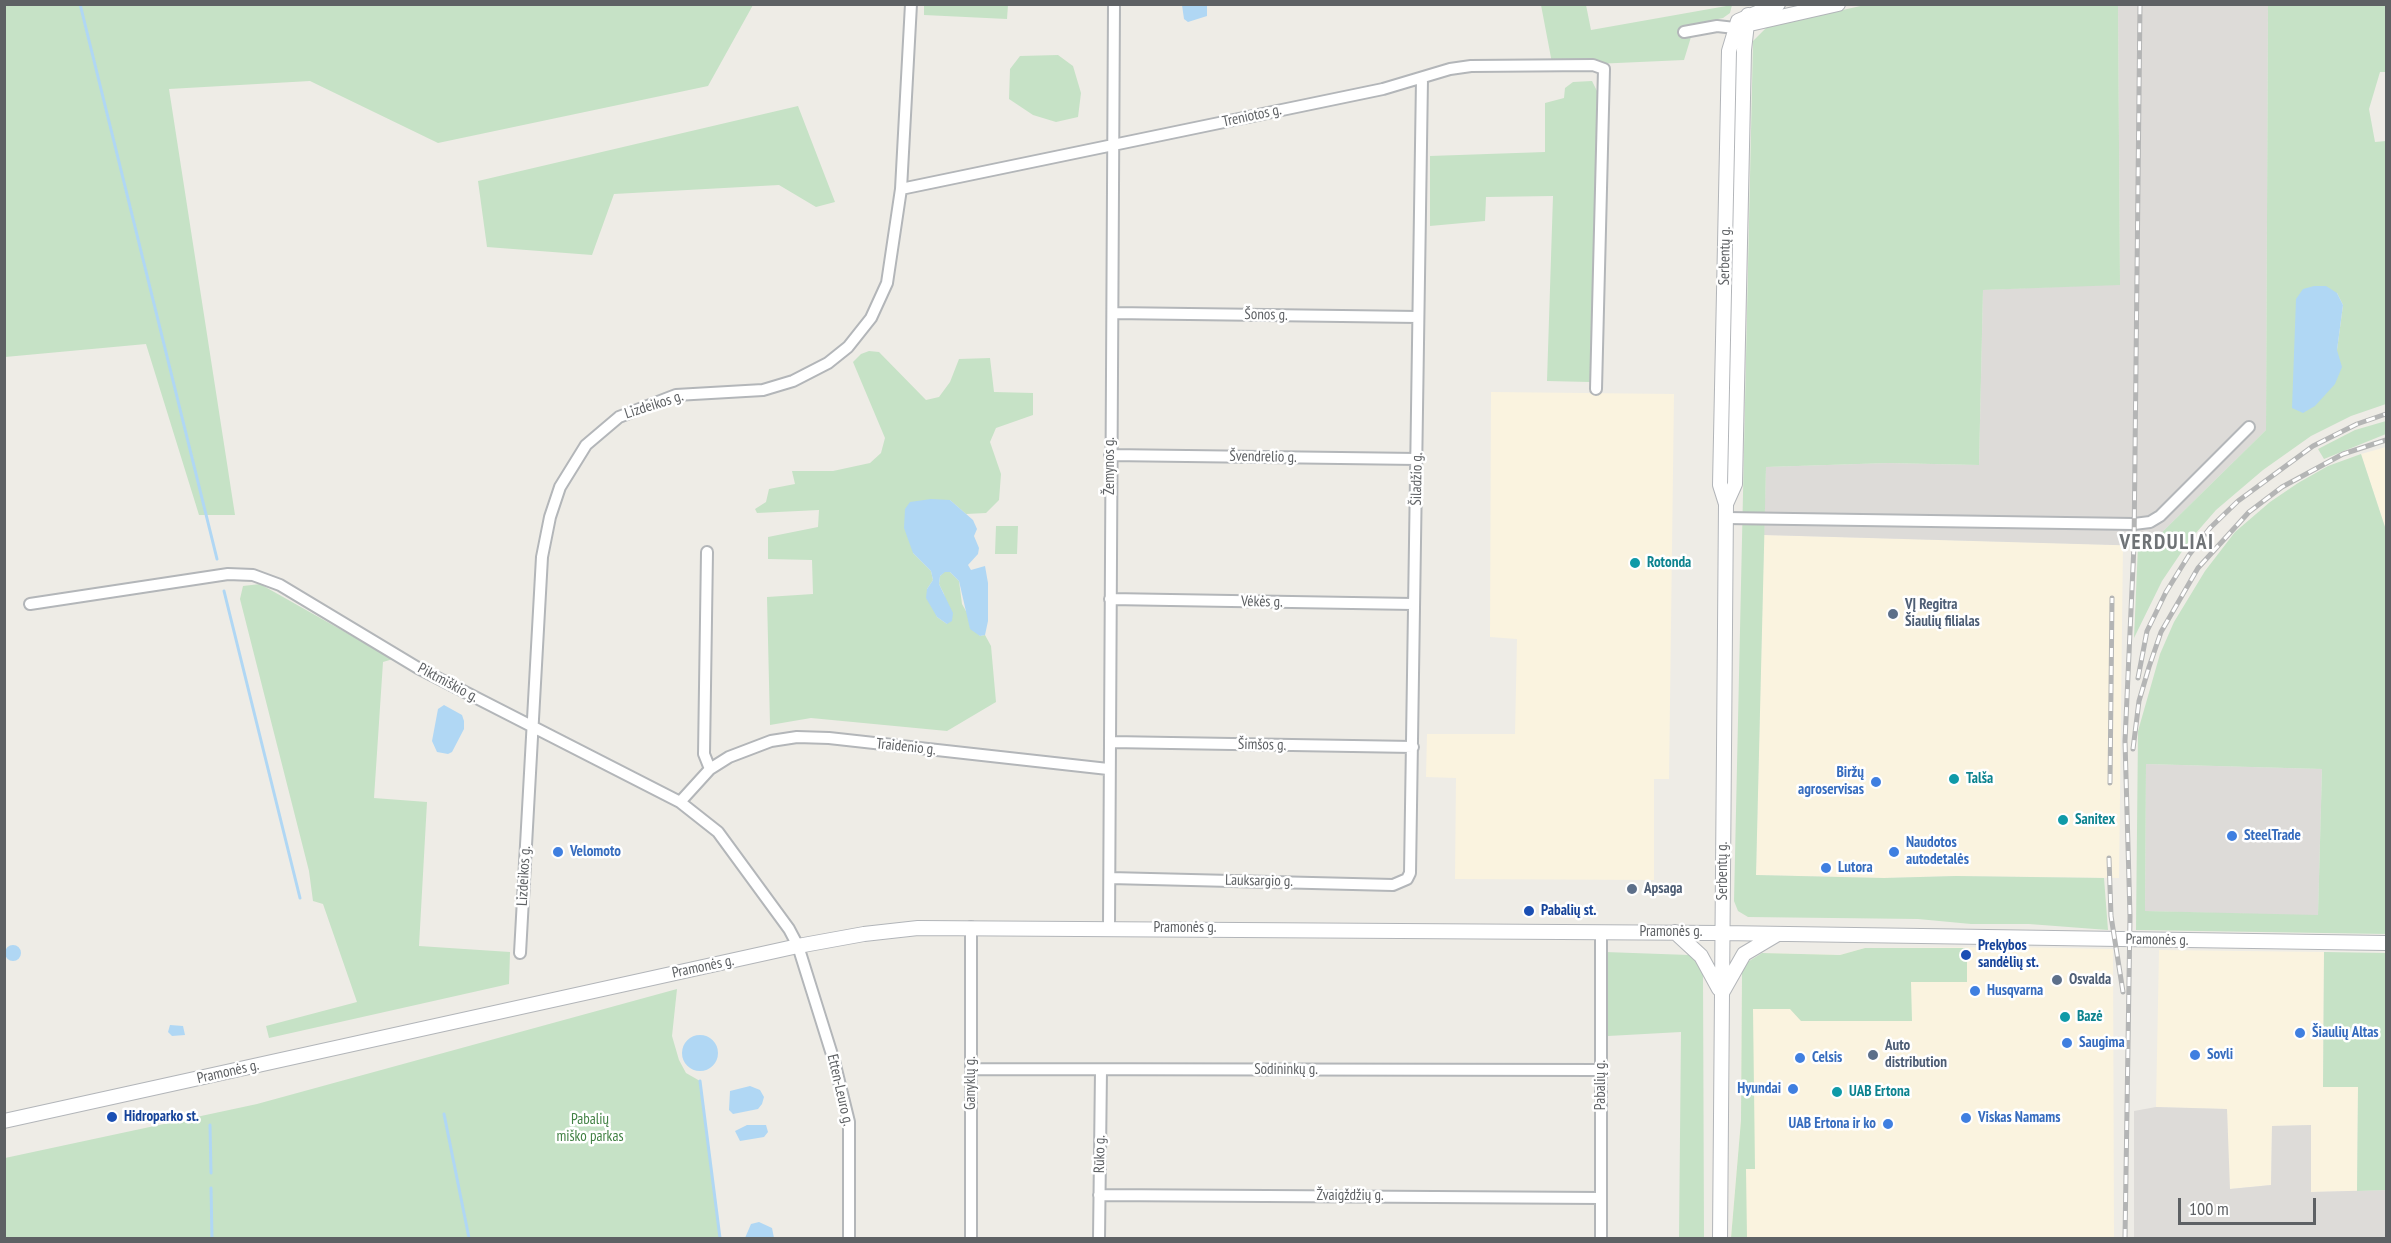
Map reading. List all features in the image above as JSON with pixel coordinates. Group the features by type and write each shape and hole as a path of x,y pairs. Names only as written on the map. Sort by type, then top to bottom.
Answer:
{"main road":[{"path":"1734,28 1778,4"},
{"path":"1748,20 1838,4"},
{"name":"Serbentų g.","path":"1726,511 1735,484 1744,50 1748,20"},
{"name":"Serbentų g.","path":"1720,1239 1726,511 1720,486 1720,464 1729,51 1734,28"},
{"name":"Pramonės g.","path":"4,1122 798,946 893,930 971,927 1109,927 2386,942"},
{"path":"1675,932 1701,956 1722,993"},
{"path":"1722,993 1744,954 1778,934"}],"street":[{"name":"Lizdeikos g.","path":"520,953 542,557 550,517 571,465 586,445 602,431 619,417 639,408 676,395 763,390 793,381 819,368 848,347 871,318 887,283 901,189 911,4"},
{"name":"Žemynos g.","path":"1109,927 1108,770 1111,742 1110,455 1114,4"},
{"path":"1684,32 1717,26 1734,28"},
{"name":"Treniotos g.","path":"901,189 1383,89 1471,66 1593,65 1604,69 1596,390"},
{"name":"Šiladžio g.","path":"1407,879 1410,873 1413,747 1413,604 1418,459 1422,79"},
{"name":"Šonos g.","path":"1113,313 1418,317"},
{"path":"1726,511 2134,524 2150,522 2160,516 2249,427"},
{"name":"Švendrelio g.","path":"1110,455 1418,459"},
{"path":"707,552 704,754 710,769"},
{"name":"Piktmiškio g.","path":"30,604 228,574 253,575 279,585 418,668 681,802 718,832 789,929 798,946"},
{"name":"Vėkės g.","path":"1110,599 1413,604"},
{"name":"Traidenio g.","path":"681,802 710,769 747,749 797,737 829,738 1108,770"},
{"name":"Šimšos g.","path":"1111,742 1413,747"},
{"name":"Lauksargio g.","path":"1110,878 1393,885 1407,879"},
{"name":"Ganyklų g.","path":"970,1239 971,927"},
{"name":"Pabalių g.","path":"1600,1239 1601,932"},
{"name":"Etten-Leuro g.","path":"798,946 834,1061 849,1122 849,1239"},
{"name":"Sodininkų g.","path":"971,1069 1601,1070"},
{"name":"Rūko g.","path":"1099,1239 1101,1070"},
{"name":"Žvaigždžių g.","path":"1099,1195 1601,1198"}],"shaded area":[{"path":"2118,5 2268,5 2266,430 2148,546 1764,535 1766,467 1888,463 1979,465 1983,290 2120,284"},
{"path":"1491,392 1674,394 1669,779 1654,779 1654,880 1455,879 1456,778 1426,777 1427,734 1515,734 1517,639 1490,637"},
{"path":"2386,447 2386,530 2361,454"},
{"path":"1764,535 2123,545 2119,878 1956,876 1884,878 1756,875"},
{"path":"2146,764 2322,769 2318,916 2145,911"},
{"path":"1865,948 2113,949 2114,1238 1731,1238 1741,1120 1742,971 1762,953 1840,955"},
{"path":"2159,950 2324,952 2323,1087 2358,1087 2357,1191 2311,1192 2311,1125 2272,1126 2271,1185 2229,1189 2227,1109 2156,1107"},
{"path":"2156,1107 2227,1109 2230,1189 2271,1185 2272,1126 2311,1125 2311,1192 2386,1190 2386,1238 2134,1238 2134,1111"}],"green space":[{"path":"5,4 753,5 708,86 438,143 310,81 169,89 235,515 199,515 146,344 5,357"},
{"path":"924,5 1008,5 1007,19 924,15"},
{"path":"1541,5 1586,5 1591,30 1732,5 1730,13 1723,18 1689,25 1691,37 1684,60 1595,64 1552,63"},
{"path":"1865,5 2118,5 2120,285 1983,290 1979,465 1888,463 1766,467 1756,875 1884,878 1956,876 2104,878 2108,930 2029,924 1971,924 1918,919 1748,917 1738,911 1734,901 1753,41 1767,27"},
{"path":"2268,5 2386,5 2386,72 2380,72 2369,109 2375,142 2386,141 2386,404 2351,416 2311,436 2263,470 2216,510 2189,541 2162,581 2134,638 2138,546 2148,546 2266,430","holes":["2337,293 2343,305 2337,350"]},
{"path":"1058,55 1073,66 1081,93 1078,117 1056,122 1033,115 1009,99 1010,69 1020,56"},
{"path":"1592,81 1598,93 1590,382 1547,381 1553,196 1486,197 1485,221 1430,226 1430,156 1545,152 1545,103 1564,98 1565,88 1573,82"},
{"path":"798,106 835,202 816,207 779,185 614,194 592,255 487,247 478,181"},
{"path":"869,351 879,352 926,400 939,397 950,382 959,359 990,358 994,392 1033,393 1033,415 996,428 990,442 1001,474 999,500 986,513 966,514 950,500 913,553 931,571 933,580 927,589 937,617 947,624 944,594 939,584 940,576 944,572 950,572 959,581 962,604 980,636 985,635 991,646 996,702 947,731 811,718 770,725 767,597 813,594 812,560 768,559 768,537 818,527 819,510 757,513 755,509 766,502 769,489 795,484 792,471 833,471 870,463 881,453 885,438 853,362 861,354"},
{"path":"2386,421 2386,434 2324,459 2318,449 2355,430"},
{"path":"2361,454 2386,530 2386,934 2136,930 2138,731 2160,654 2174,622 2205,571 2235,532 2270,502 2328,466","holes":["2146,764 2322,769 2318,915 2145,911"]},
{"path":"996,526 1018,526 1017,554 995,554"},
{"path":"260,584 393,659 383,662 374,798 427,802 419,946 510,952 509,984 269,1038 266,1026 357,1002 323,904 313,901 309,871 240,599 243,586"},
{"path":"1865,948 1967,948 1967,982 1911,982 1912,1021 1801,1021 1790,1009 1753,1009 1755,1169 1746,1169 1747,1238 1731,1238 1741,1120 1742,971 1746,963 1762,953 1840,955"},
{"path":"1605,952 1689,955 1697,963 1703,975 1704,1238 1679,1238 1681,1032 1608,1036"},
{"path":"2324,952 2386,953 2386,1190 2357,1191 2358,1087 2323,1087"},
{"name":"Pabalių miško parkas","path":"677,989 672,1036 679,1060 686,1073 700,1081 720,1238 5,1238 5,1158 257,1104"}],"water":[{"path":"1182,5 1207,5 1207,16 1188,22 1184,19"},
{"path":"2326,286 2337,293 2343,305 2337,350 2342,367 2335,384 2315,406 2303,413 2292,408 2296,299 2303,289"},
{"path":"931,499 950,500 973,520 977,529 974,536 979,548 978,554 968,565 971,570 985,566 988,583 988,621 985,635 980,636 970,629 959,581 950,572 945,572 940,576 939,584 953,613 952,621 947,624 937,617 926,598 927,589 933,580 931,571 913,553 904,528 905,509 910,502"},
{"path":"444,705 462,715 464,721 464,729 452,752 448,754 437,752 432,741 438,709"},
{"path":"10,945 16,945 21,953 19,959 10,961 5,956 5,950"},
{"path":"170,1025 183,1026 185,1035 172,1036 168,1032"},
{"path":"700,1035 712,1041 718,1053 712,1065 700,1071 688,1065 682,1053 688,1041"},
{"path":"750,1086 760,1090 764,1097 762,1104 758,1109 733,1114 729,1110 730,1091"},
{"path":"747,1125 766,1125 768,1132 764,1137 740,1141 735,1131"},
{"path":"759,1222 772,1228 774,1238 745,1238 751,1224"}],"waterway":[{"path":"80,4 217,559"},
{"path":"224,591 300,898"},
{"path":"700,1081 720,1238"},
{"path":"444,1114 469,1238"},
{"path":"210,1125 211,1173"},
{"path":"211,1188 212,1238"}],"railway":[{"path":"2125,1238 2130,916 2125,741 2134,545 2140,4"},
{"path":"2138,678 2147,631 2166,592 2189,555 2210,528 2238,501 2313,446 2357,424 2386,414"},
{"path":"2133,749 2139,701 2161,632 2198,568 2249,512 2282,487 2343,454 2386,440"},
{"path":"2110,783 2112,598"},
{"path":"2109,858 2111,916 2123,992"}],"place":[{"name":"Rotonda","path":"1635,563"},
{"name":"VĮ Regitra Šiaulių filialas","path":"1893,614"},
{"name":"Talša","path":"1954,779"},
{"name":"Biržų agroservisas","path":"1876,782"},
{"name":"Sanitex","path":"2063,820"},
{"name":"SteelTrade","path":"2232,836"},
{"name":"Velomoto","path":"558,852"},
{"name":"Naudotos autodetalės","path":"1894,852"},
{"name":"Lutora","path":"1826,868"},
{"name":"Apsaga","path":"1632,889"},
{"name":"Pabalių st.","path":"1529,911"},
{"name":"Prekybos sandėlių st.","path":"1966,955"},
{"name":"Osvalda","path":"2057,980"},
{"name":"Husqvarna","path":"1975,991"},
{"name":"Bazė","path":"2065,1017"},
{"name":"Šiaulių Altas","path":"2300,1033"},
{"name":"Saugima","path":"2067,1043"},
{"name":"Auto distribution","path":"1873,1055"},
{"name":"Sovli","path":"2195,1055"},
{"name":"Celsis","path":"1800,1058"},
{"name":"Hyundai","path":"1793,1089"},
{"name":"UAB Ertona","path":"1837,1092"},
{"name":"Hidroparko st.","path":"112,1117"},
{"name":"Viskas Namams","path":"1966,1118"},
{"name":"UAB Ertona ir ko","path":"1888,1124"}],"district":[{"name":"VERDULIAI","path":"2167,543"}]}
